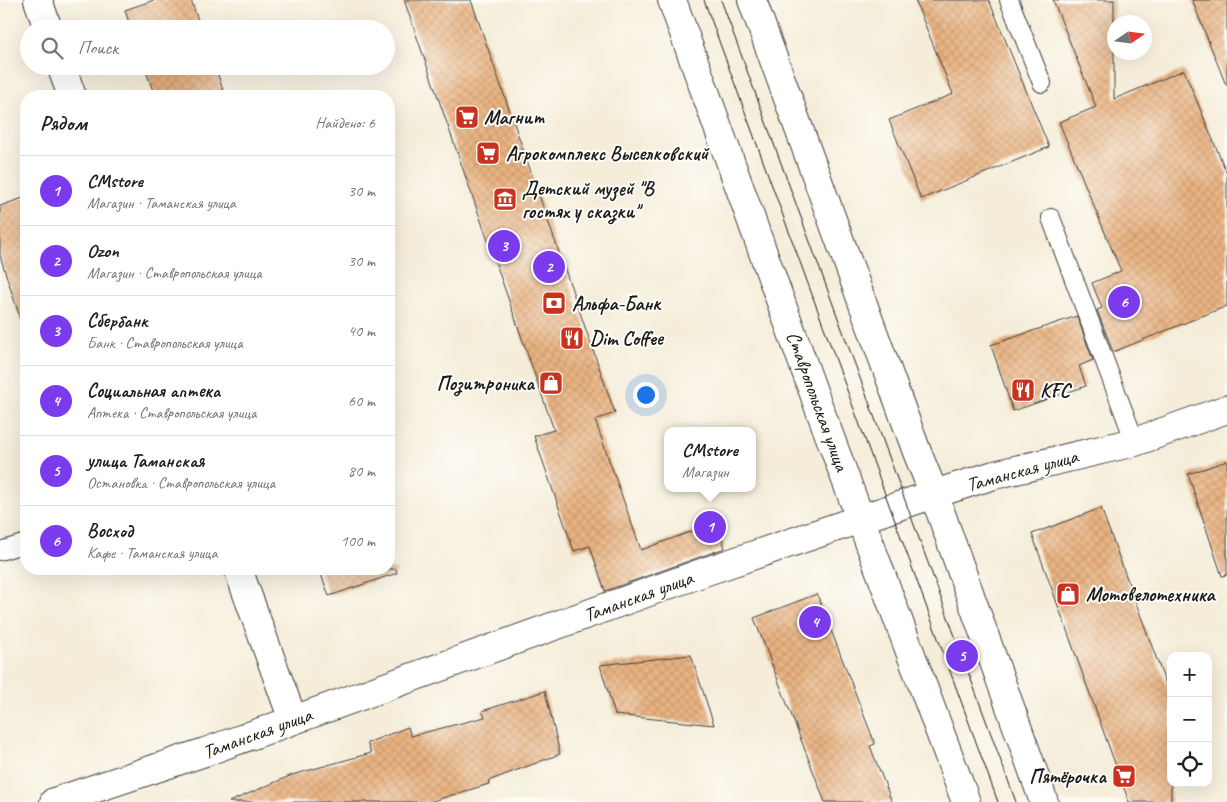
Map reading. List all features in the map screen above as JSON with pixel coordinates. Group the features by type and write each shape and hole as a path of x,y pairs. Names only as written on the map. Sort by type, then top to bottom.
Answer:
{"main road":[{"path":"38,0 45,20"},
{"name":"Ставропольская улица","path":"672,0 818,404 862,518 966,802"},
{"path":"752,0 934,494 1044,802"},
{"path":"64,75 70,90"},
{"name":"Таманская улица","path":"54,802 204,752 862,518 994,475 1135,442 1227,409"},
{"path":"240,575 292,720"}],"lane":[{"path":"1009,0 1042,83"},
{"path":"1051,218 1135,442"},
{"path":"0,551 20,545"}],"building":[{"path":"154,0 191,0 198,20 128,20 125,10"},
{"path":"404,0 471,0 615,413 595,420 641,550 717,522 725,548 605,591 590,546 574,551 534,436 554,430"},
{"path":"915,0 989,0 1049,147 921,199 889,120 953,94"},
{"path":"1053,0 1114,0 1114,15 1107,15 1107,60 1114,60 1114,99 1184,70 1227,174 1227,306 1113,352 1097,310 1102,308 1092,283 1121,271 1059,122 1096,107"},
{"path":"1192,0 1227,0 1227,85 1226,85"},
{"path":"147,75 218,75 223,90 153,90"},
{"path":"20,199 20,318 0,256 0,206"},
{"path":"1077,316 1093,360 1079,366 1086,386 1013,411 991,345"},
{"path":"1227,461 1227,575 1222,576 1188,474"},
{"path":"1101,508 1167,687 1167,787 1171,787 1171,802 1129,802 1032,534"},
{"path":"321,575 391,575 329,596"},
{"path":"817,594 875,744 870,746 892,802 825,802 754,618"},
{"path":"691,655 714,725 615,715 600,665"},
{"path":"545,691 560,754 488,781 489,784 429,802 229,802 292,775 371,753 367,743 408,727 411,736 485,717 482,711"}],"tram line":[{"path":"704,0 998,802"},
{"path":"721,0 1016,802"}],"place":[{"name":"Магнит","path":"467,117"},
{"name":"Агрокомплекс Выселковский","path":"488,153"},
{"name":"Детский музей \"В гостях у сказки\"","path":"505,199"},
{"name":"Сбербанк","path":"504,246"},
{"name":"Ozon","path":"549,267"},
{"name":"Восход","path":"1124,302"},
{"name":"Альфа-Банк","path":"554,303"},
{"name":"Dim Coffee","path":"572,338"},
{"name":"Позитроника","path":"551,383"},
{"name":"KFC","path":"1023,390"},
{"name":"CMstore","path":"710,527"},
{"name":"Мотовелотехника","path":"1068,594"},
{"name":"Социальная аптека","path":"815,622"},
{"name":"улица Таманская","path":"962,656"},
{"name":"Пятёрочка","path":"1124,776"}]}
